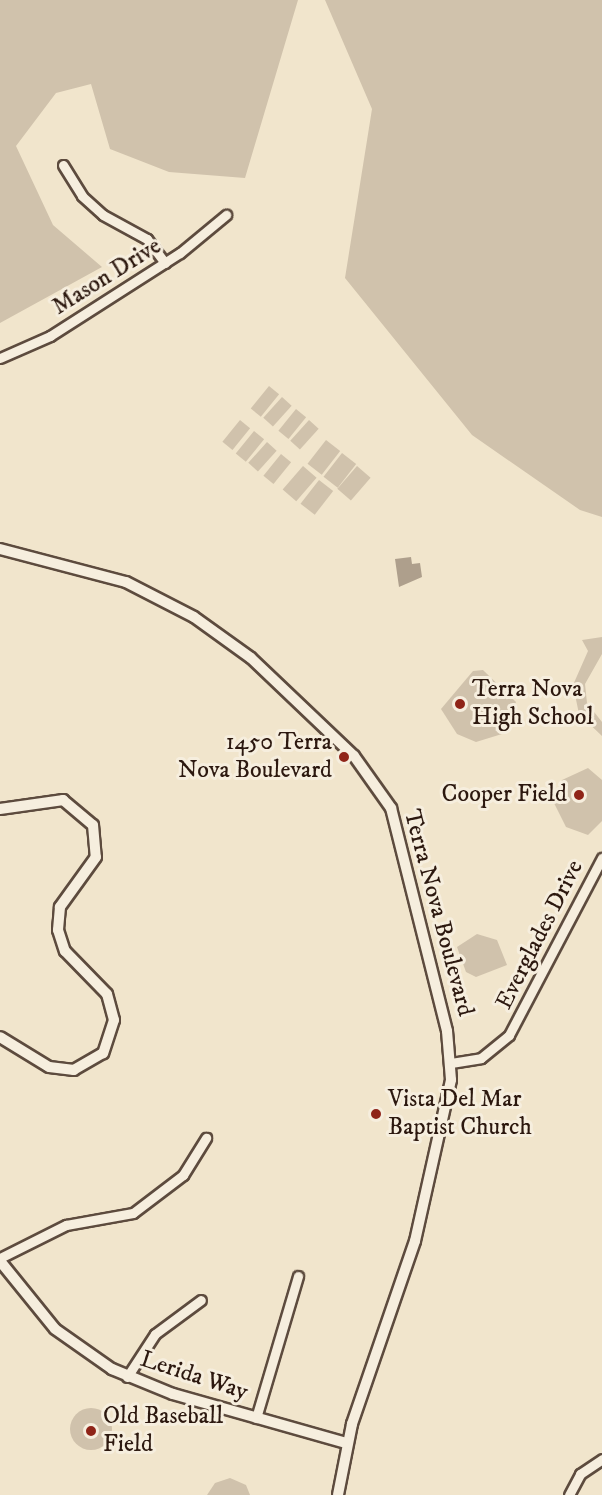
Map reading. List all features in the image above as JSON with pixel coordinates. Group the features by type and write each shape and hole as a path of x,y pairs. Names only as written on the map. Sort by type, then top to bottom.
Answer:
{"street":[{"path":"63,165 82,196 103,215 147,239 165,263"},
{"name":"Mason Drive","path":"0,358 50,336 165,263 226,215"},
{"name":"Terra Nova Boulevard","path":"0,549 126,582 178,607 251,658 365,768 396,824 452,1063 446,1113 410,1259 346,1443 338,1495"},
{"path":"0,808 63,800 93,825 96,857 60,907 58,930 65,951 107,994 114,1020 103,1053 74,1070 49,1067 0,1037"},
{"name":"Everglades Drive","path":"452,1063 481,1058 509,1035 602,858"},
{"path":"0,1260 58,1228 133,1213 183,1175 206,1138"},
{"name":"Lerida Way","path":"0,1260 55,1329 127,1377 256,1418 346,1443"},
{"path":"256,1418 298,1276"},
{"path":"127,1377 155,1334 201,1300"},
{"path":"569,1495 580,1474 602,1459"}],"shaded area":[{"path":"0,0 298,0 245,178 169,172 110,149 91,84 56,93 16,146 53,225 102,267 0,323"},
{"path":"325,0 602,0 602,517 580,510 472,435 345,278 372,109"},
{"path":"269,386 279,394 261,417 251,409"},
{"path":"282,397 292,406 273,427 263,418"},
{"path":"296,409 306,417 288,439 278,431"},
{"path":"240,420 250,428 232,450 222,442"},
{"path":"309,420 319,429 300,450 290,441"},
{"path":"254,431 264,439 246,462 236,454"},
{"path":"326,440 340,451 322,475 308,464"},
{"path":"267,442 277,451 258,472 248,463"},
{"path":"342,453 356,464 338,488 324,477"},
{"path":"281,454 291,462 273,484 263,476"},
{"path":"303,466 317,478 296,501 283,489"},
{"path":"357,466 371,478 351,500 337,489"},
{"path":"319,480 333,491 315,515 301,504"},
{"path":"411,557 412,564 420,563 422,577 399,587 395,559"},
{"path":"602,637 602,654 585,684 587,703 602,722 602,736 579,714 573,685 588,651 582,640"},
{"path":"483,670 516,702 502,734 476,742 457,734 441,709 473,671"},
{"name":"Cooper Field","path":"588,768 602,780 602,821 588,835 566,827 554,803 562,780"},
{"path":"477,934 497,940 507,965 476,977 466,972 457,947"},
{"name":"Old Baseball Field","path":"91,1408 106,1414 112,1429 106,1444 91,1450 76,1444 70,1429 76,1414"},
{"path":"230,1478 246,1485 250,1495 207,1495 215,1483"}],"place":[{"name":"Terra Nova High School","path":"460,704"},
{"name":"1450 Terra Nova Boulevard","path":"344,757"},
{"name":"Cooper Field","path":"579,795"},
{"name":"Vista Del Mar Baptist Church","path":"376,1114"},
{"name":"Old Baseball Field","path":"91,1431"}]}
